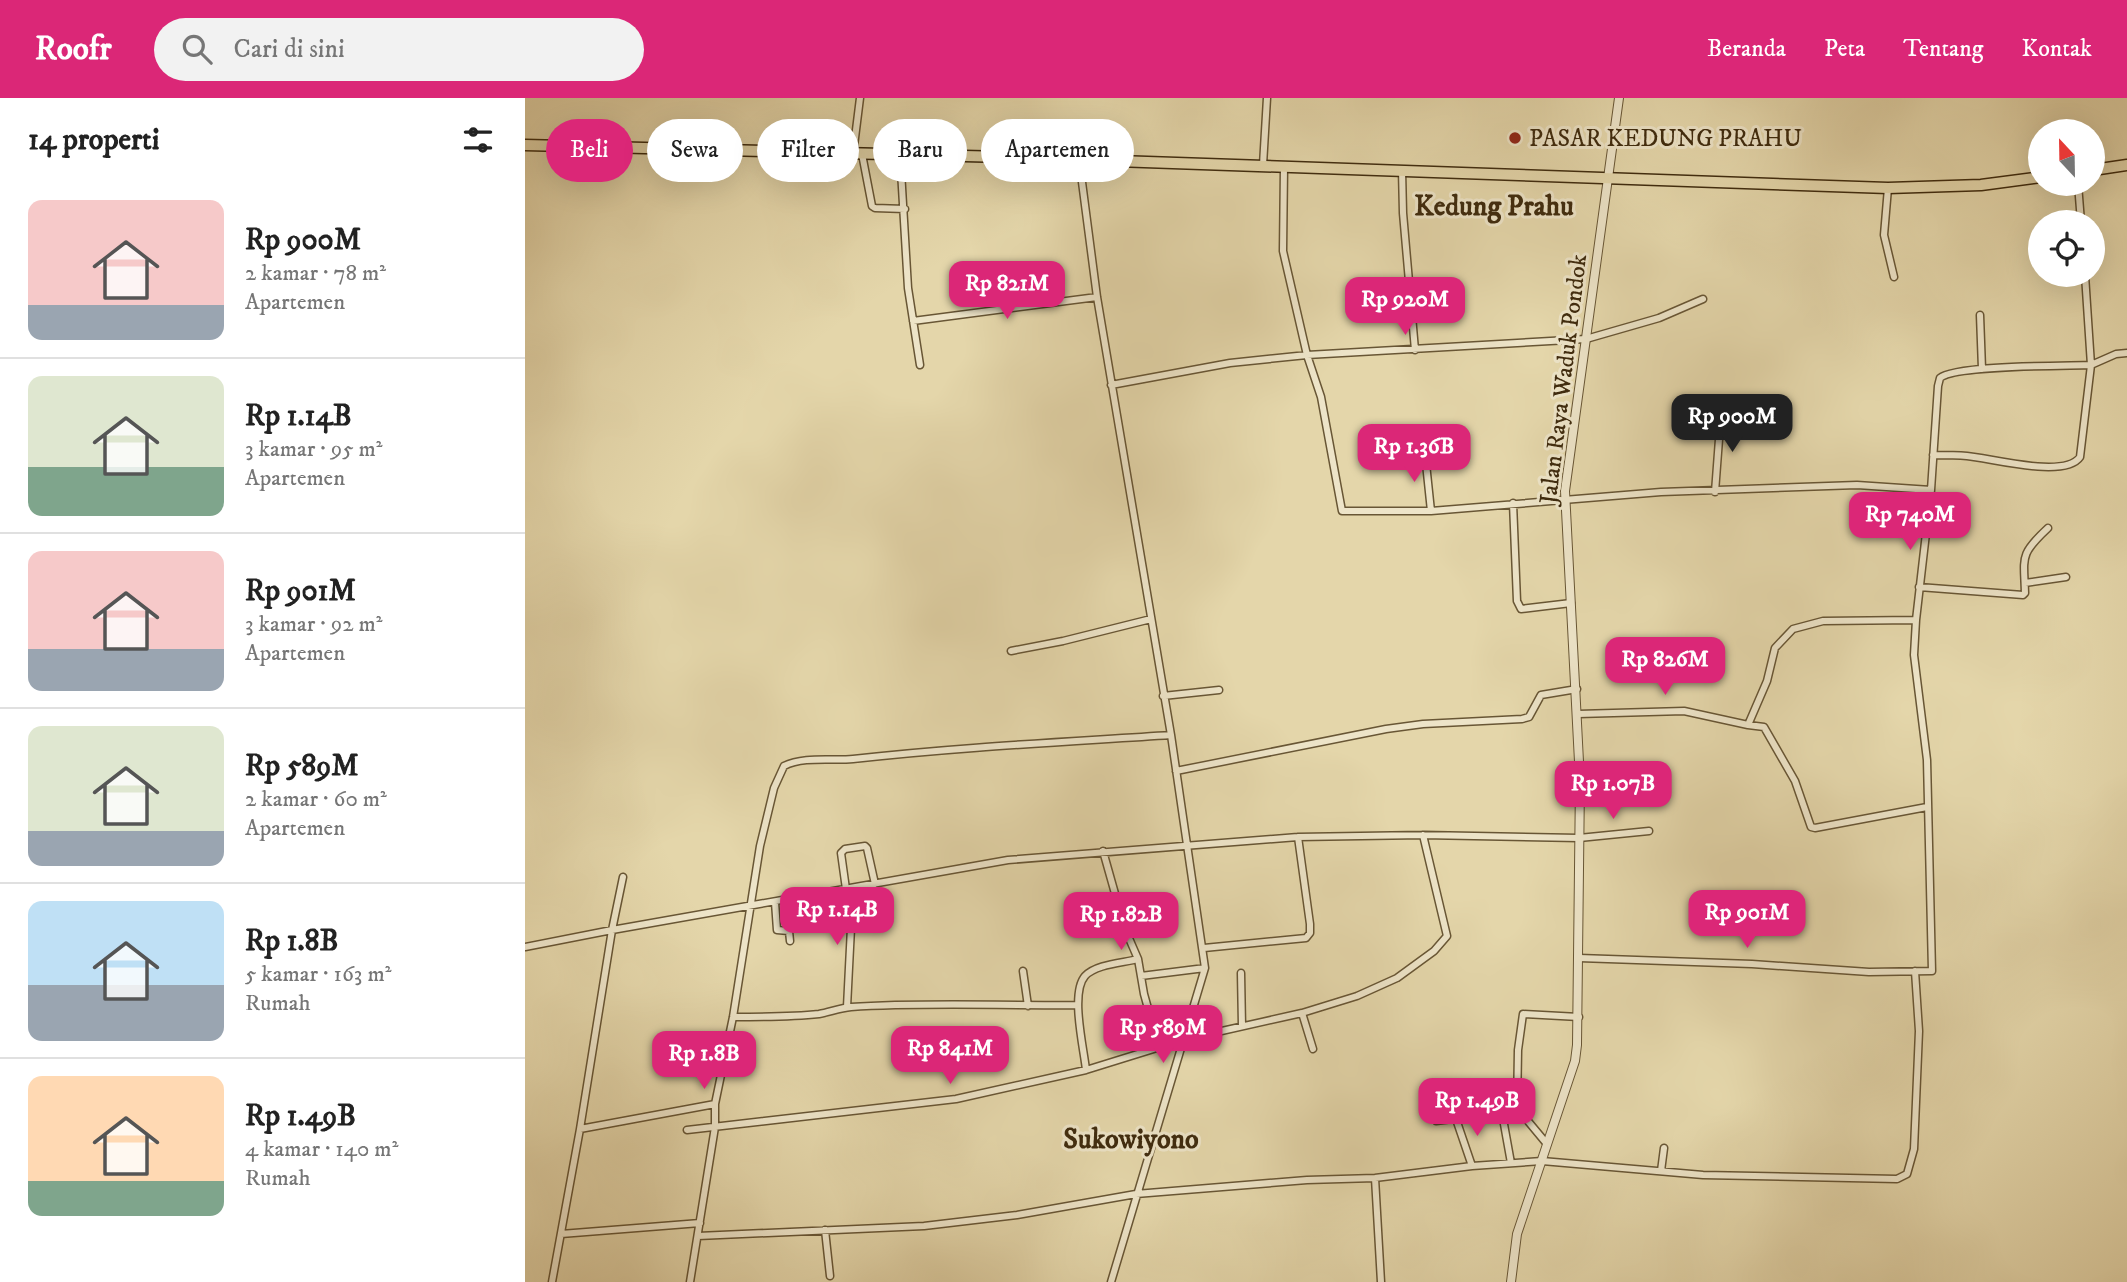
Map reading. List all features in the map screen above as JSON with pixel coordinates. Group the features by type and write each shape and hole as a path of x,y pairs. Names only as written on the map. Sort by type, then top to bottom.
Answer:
{"highway":[{"path":"525,145 757,151"},
{"path":"1134,161 1888,188 1981,185 2028,179"},
{"path":"2105,168 2127,165"}],"street":[{"path":"857,119 860,98"},
{"path":"1263,165 1267,98"},
{"name":"Jalan Raya Waduk Pondok","path":"1511,1282 1517,1234 1575,1062 1579,1017 1580,781 1565,500 1619,98"},
{"path":"1284,167 1283,251 1307,355 1321,397 1342,511 1431,511 1661,492 1857,485 1931,490"},
{"path":"1402,170 1403,213 1415,350"},
{"path":"859,172 874,208 905,209"},
{"path":"903,182 908,288 920,365"},
{"path":"1082,182 1097,297 1171,735 1205,968 1186,1039 1111,1282"},
{"path":"1888,188 1884,235 1894,277"},
{"path":"1933,455 1969,456 2007,464 2042,467 2074,464 2080,457 2091,365 2086,287"},
{"path":"913,321 1097,297"},
{"path":"1111,385 1230,363 1307,355 1586,339 1659,318 1703,299"},
{"path":"1980,315 1982,369"},
{"path":"1579,958 1752,964 1870,972 1932,971 1927,760 1914,654 1940,378 1949,373 1982,369 2091,365 2116,354 2127,353"},
{"path":"1715,492 1721,414"},
{"path":"1425,454 1431,511"},
{"path":"1513,503 1517,601 1521,609 1571,603"},
{"path":"1919,587 2019,596 2025,593 2022,562 2024,554 2048,528"},
{"path":"2025,583 2066,577"},
{"path":"1011,651 1151,620"},
{"path":"1748,725 1767,681 1775,648 1793,629 1823,621 1916,620"},
{"path":"1176,771 1385,729 1423,724 1522,719 1529,717 1541,695 1577,689"},
{"path":"1163,696 1219,690"},
{"path":"1578,714 1684,711 1763,727 1795,780 1811,827 1927,807"},
{"path":"690,1282 715,1127 715,1104 733,1017 749,905 768,808 781,771 790,763 957,748 1171,735"},
{"path":"1580,781 1628,770"},
{"path":"525,947 1008,860 1298,837 1423,835 1579,838 1649,831"},
{"path":"687,1130 956,1099 1086,1070 1186,1039 1302,1013 1384,985 1443,943 1447,936 1423,835"},
{"path":"1204,948 1306,938 1310,933 1310,924 1298,837"},
{"path":"847,1007 850,888 841,853 854,848 867,848 875,884"},
{"path":"1103,851 1125,929 1138,959 1159,1048"},
{"path":"552,1282 623,877"},
{"path":"775,902 777,930 789,931 790,941"},
{"path":"1086,1070 1078,1005 1084,976 1097,969 1138,959"},
{"path":"1141,976 1205,968"},
{"path":"1023,971 1028,1006"},
{"path":"698,1236 969,1222 1136,1194 1307,1180 1375,1178 1472,1166 1542,1161 1703,1175 1903,1177 1907,1174 1914,1149 1919,1031 1915,971"},
{"path":"1241,973 1242,1026"},
{"path":"733,1017 793,1016 847,1007 966,1003 1078,1005"},
{"path":"1302,1013 1313,1049"},
{"path":"1547,1144 1517,1108 1518,1050 1523,1014 1579,1017"},
{"path":"580,1129 715,1104"},
{"path":"1436,1121 1502,1113 1517,1108"},
{"path":"1502,1113 1511,1163"},
{"path":"1456,1119 1472,1166"},
{"path":"1661,1171 1664,1148"},
{"path":"1375,1178 1381,1282"},
{"path":"561,1234 700,1223"},
{"path":"825,1230 830,1276"}],"place":[{"name":"PASAR KEDUNG PRAHU","path":"1515,138"}],"district":[{"name":"Kedung Prahu","path":"1494,205"},
{"name":"Sukowiyono","path":"1131,1138"}]}
